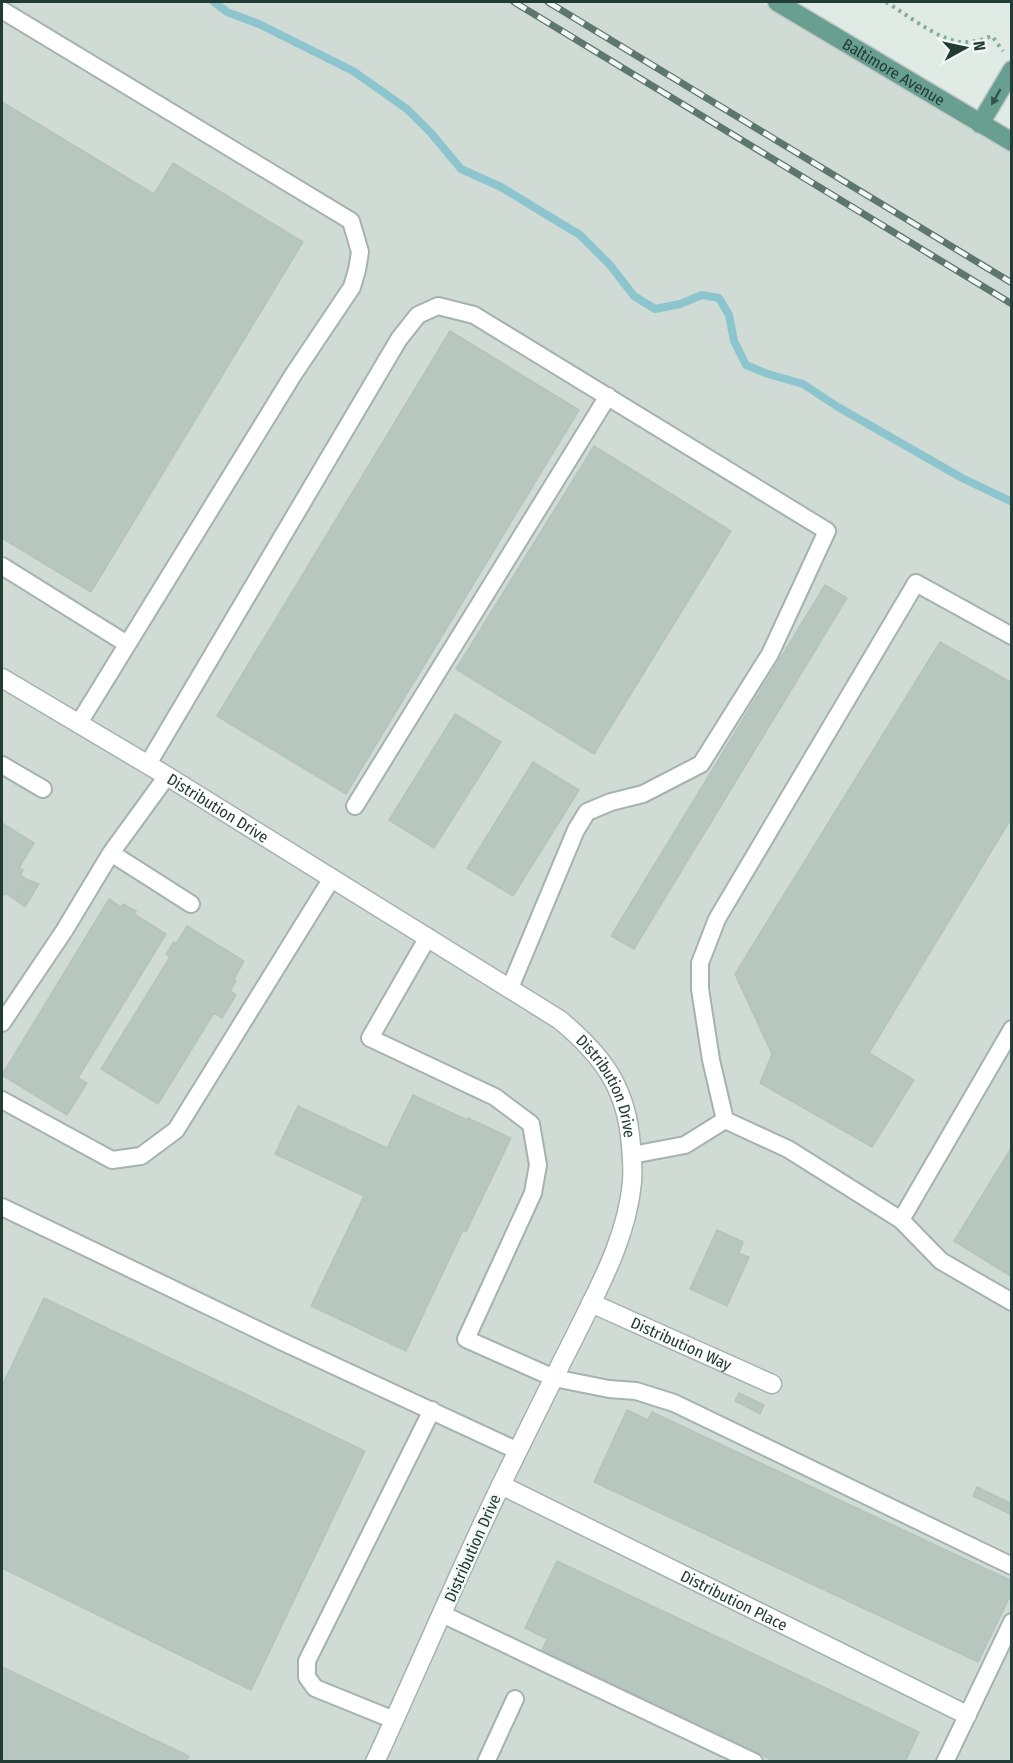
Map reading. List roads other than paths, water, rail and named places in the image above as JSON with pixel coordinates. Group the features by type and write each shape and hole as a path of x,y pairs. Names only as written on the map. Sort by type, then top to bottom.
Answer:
{"main road":[{"name":"Baltimore Avenue","path":"777,2 1011,142"},
{"path":"980,123 1011,70"}],"street":[{"name":"Distribution Drive","path":"2,678 148,764 560,1020 585,1041 604,1065 625,1104 630,1128 632,1180 625,1220 618,1242 591,1303 501,1485 375,1761"},
{"name":"Distribution Way","path":"591,1303 772,1384"},
{"name":"Distribution Place","path":"501,1485 967,1715"}],"lane":[{"path":"2,10 351,221 360,252 352,287 293,375 79,723"},
{"path":"148,764 399,339 418,315 438,306 474,315 827,531 770,654 701,764 643,794 611,802 587,812 576,830 510,988"},
{"path":"356,806 608,396"},
{"path":"2,567 127,644"},
{"path":"725,1120 711,1060 700,989 700,963 717,919 916,583 1011,636"},
{"path":"2,765 43,789"},
{"path":"2,1023 64,931 111,854 167,776"},
{"path":"111,854 191,904"},
{"path":"2,1100 112,1160 141,1156 176,1130 332,878"},
{"path":"428,937 370,1038 495,1097 531,1124 538,1165 533,1193 466,1339 554,1378 609,1389 636,1391 674,1403 1011,1566"},
{"path":"901,1220 1011,1029"},
{"path":"632,1155 685,1145 725,1120"},
{"path":"725,1120 788,1149 901,1220 941,1261 1011,1302"},
{"path":"4,1213 518,1451"},
{"path":"394,1720 315,1688 307,1677 307,1661 432,1410"},
{"path":"442,1614 754,1761"},
{"path":"945,1761 1011,1623"},
{"path":"486,1761 515,1699"}],"waterway":[{"path":"214,2 227,12 259,24 353,71 407,109 461,169 501,187 580,235 610,265 634,296 655,309 680,304 702,295 719,298 729,315 734,341 746,365 803,384 838,407 962,478 1012,502"}],"railway":[{"path":"514,2 1012,304"},
{"path":"548,2 1012,283"}]}
